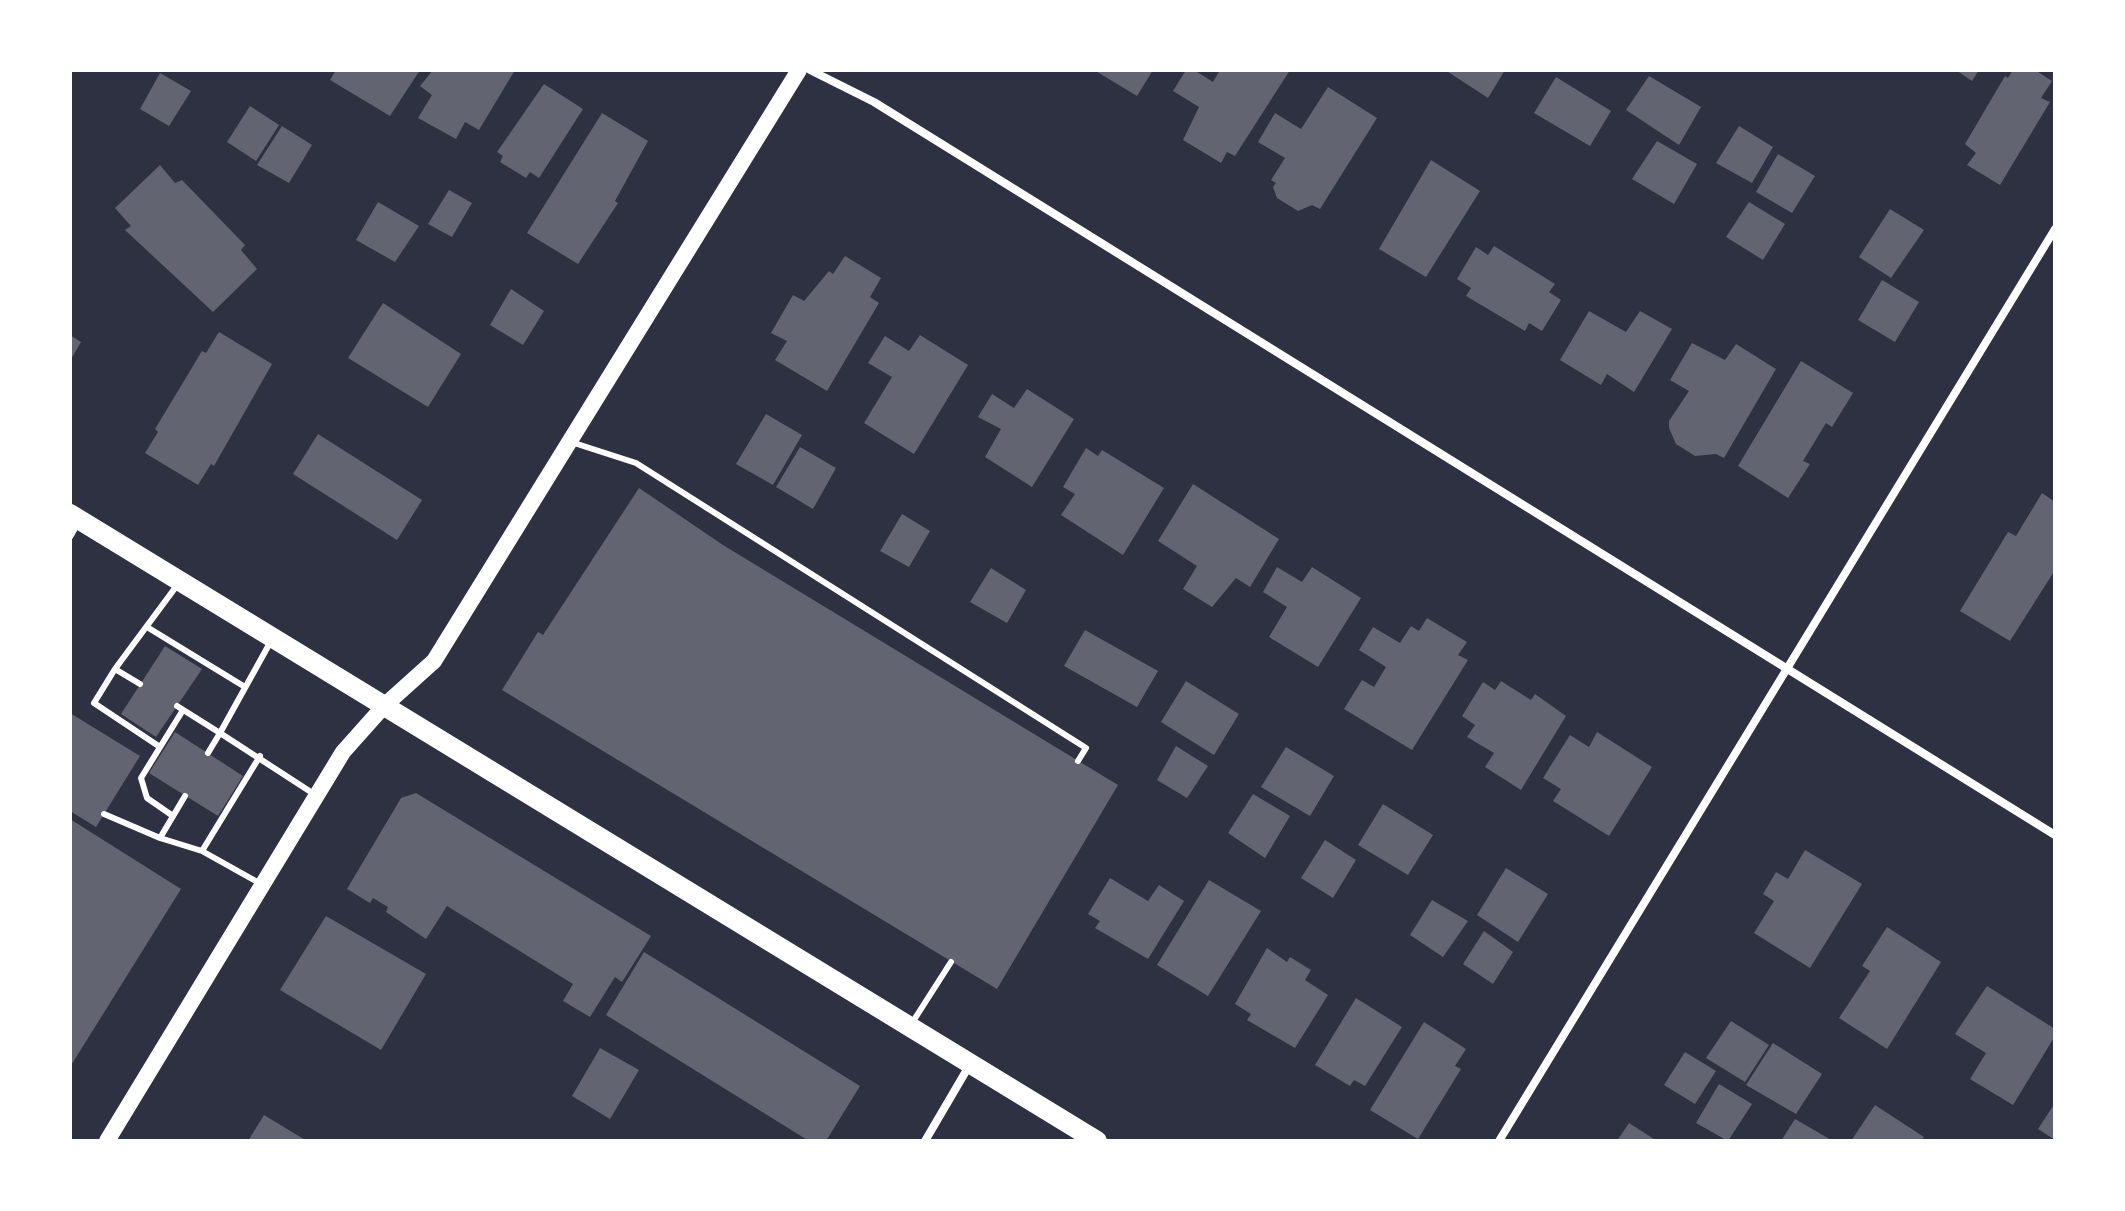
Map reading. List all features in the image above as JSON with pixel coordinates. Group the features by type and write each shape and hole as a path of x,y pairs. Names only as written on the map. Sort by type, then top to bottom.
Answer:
{"main road":[{"path":"107,1141 343,752 384,706 434,661 799,70"},
{"path":"73,524 181,581 1097,1141"}],"street":[{"path":"810,70 874,102 1786,671 2055,835"},
{"path":"1499,1141 2055,229"},
{"path":"925,1141 971,1064"}],"lane":[{"path":"571,442 636,463 1086,748 1078,761"},
{"path":"160,747 94,703 115,669 181,581"},
{"path":"147,627 245,687"},
{"path":"208,753 273,638"},
{"path":"115,669 140,684"},
{"path":"173,816 147,798 141,778 180,708 260,756 317,796"},
{"path":"202,851 260,756"},
{"path":"160,838 185,796"},
{"path":"104,814 160,838 202,851 262,885"},
{"path":"910,1027 951,962"}],"building":[{"path":"336,70 420,70 390,116 330,80"},
{"path":"433,70 515,70 479,130 465,122 456,139 418,118 432,95 420,86"},
{"path":"1094,70 1153,70 1137,96"},
{"path":"1186,70 1194,70 1213,82 1220,70 1290,70 1235,156 1227,152 1221,163 1183,140 1199,107 1173,91"},
{"path":"1445,70 1505,70 1488,98"},
{"path":"1956,70 1979,70 1972,81"},
{"path":"2013,70 2035,70 2052,81 2041,98 2050,102 2000,185 1967,165 1976,153 1965,144 2005,76 2008,78"},
{"path":"160,73 191,91 169,126 140,109"},
{"path":"1649,76 1701,107 1679,145 1626,110"},
{"path":"1556,77 1611,111 1590,146 1534,113"},
{"path":"544,84 583,109 539,178 530,172 526,178 500,162 503,156 497,152"},
{"path":"1328,87 1377,118 1320,209 1312,205 1298,211 1277,198 1273,187 1276,183 1271,180 1285,158 1258,142 1275,113 1301,129"},
{"path":"250,106 279,125 256,161 227,142"},
{"path":"602,113 648,141 615,201 618,203 578,264 527,233"},
{"path":"282,126 312,145 289,183 257,165"},
{"path":"1739,126 1773,147 1752,183 1716,163"},
{"path":"1657,141 1697,164 1674,204 1632,179"},
{"path":"1778,154 1815,176 1792,213 1756,192"},
{"path":"1431,160 1480,191 1426,277 1379,249"},
{"path":"160,165 175,183 182,180 245,245 241,250 257,269 213,312 125,230 131,226 115,208"},
{"path":"449,190 472,203 452,237 428,224"},
{"path":"378,202 419,226 395,262 356,240"},
{"path":"1749,202 1785,224 1763,260 1726,237"},
{"path":"1890,209 1924,230 1891,278 1859,257"},
{"path":"1494,246 1555,284 1549,292 1561,300 1542,331 1529,323 1525,331 1466,296 1471,288 1457,279 1476,247 1488,255"},
{"path":"845,256 881,278 870,297 879,303 827,391 775,360 787,341 771,333 793,295 804,301 829,271 833,274"},
{"path":"1882,280 1919,302 1895,342 1858,320"},
{"path":"511,289 544,311 523,345 490,325"},
{"path":"383,303 461,354 428,407 348,358"},
{"path":"1589,311 1626,332 1640,311 1672,329 1634,392 1607,374 1601,385 1560,360"},
{"path":"219,332 272,364 214,466 211,464 198,485 145,453 158,432 155,429 202,351 206,353"},
{"path":"70,335 81,342 70,361"},
{"path":"920,335 968,365 914,454 864,423 892,377 868,363 885,336 909,351"},
{"path":"1692,343 1725,360 1736,344 1776,369 1724,458 1716,454 1695,456 1676,444 1669,428 1669,421 1689,391 1670,380"},
{"path":"1801,361 1853,393 1832,427 1826,423 1803,461 1810,464 1788,498 1738,466"},
{"path":"1027,389 1074,419 1032,487 985,457 1001,429 978,417 992,394 1014,408"},
{"path":"766,414 802,435 773,485 736,464"},
{"path":"318,434 422,500 397,540 293,474"},
{"path":"800,447 836,468 813,509 776,487"},
{"path":"1086,448 1098,456 1102,450 1164,488 1123,555 1061,515 1075,494 1063,487"},
{"path":"1193,484 1279,539 1250,587 1236,578 1212,607 1183,589 1197,566 1158,541"},
{"path":"639,488 723,545 1118,785 997,989 502,690 538,632 543,635"},
{"path":"2042,493 2055,502 2055,570 2010,641 1960,611 2008,532 2016,536"},
{"path":"902,514 930,531 909,567 880,551"},
{"path":"1277,567 1302,582 1312,567 1361,598 1318,667 1269,637 1287,607 1263,592"},
{"path":"991,568 1026,590 1007,623 970,602"},
{"path":"1427,618 1467,642 1458,655 1468,660 1412,750 1344,709 1362,680 1374,687 1386,667 1359,650 1373,627 1400,643 1411,626 1419,631"},
{"path":"1085,630 1158,671 1137,707 1064,666"},
{"path":"165,646 202,669 156,737 121,714"},
{"path":"1186,681 1239,714 1214,755 1161,722"},
{"path":"1501,681 1531,700 1535,694 1566,716 1521,790 1485,767 1494,753 1467,737 1475,725 1462,716 1483,682 1495,690"},
{"path":"70,713 140,756 96,827 70,811"},
{"path":"175,732 243,776 218,816 149,773"},
{"path":"1597,732 1652,767 1609,836 1553,801 1561,789 1543,778 1570,735 1589,747"},
{"path":"1176,746 1208,766 1187,798 1157,780"},
{"path":"1286,747 1334,776 1310,816 1261,787"},
{"path":"416,793 651,936 622,982 615,977 590,1017 563,1001 573,984 447,906 426,939 386,912 388,907 373,898 370,903 347,889 401,798"},
{"path":"1253,794 1290,816 1265,858 1228,833"},
{"path":"1383,804 1433,835 1408,875 1358,845"},
{"path":"70,819 181,889 70,1067"},
{"path":"1325,840 1356,860 1333,898 1301,878"},
{"path":"1805,850 1862,884 1810,968 1754,933 1774,901 1763,894 1776,872 1788,879"},
{"path":"1506,868 1548,894 1518,942 1477,915"},
{"path":"1110,878 1148,901 1159,885 1184,901 1148,959 1095,928 1100,921 1088,914"},
{"path":"1209,880 1261,911 1208,996 1157,965"},
{"path":"1432,900 1468,921 1443,957 1410,935"},
{"path":"326,916 426,974 381,1050 280,990"},
{"path":"1887,927 1941,962 1887,1049 1839,1018 1870,971 1862,966"},
{"path":"1484,931 1513,952 1493,984 1463,964"},
{"path":"1267,948 1287,962 1290,957 1311,970 1305,980 1328,995 1295,1048 1247,1020 1251,1014 1235,1004"},
{"path":"644,952 860,1086 826,1141 809,1141 606,1015"},
{"path":"1987,986 2055,1029 2055,1036 2013,1105 1970,1079 1986,1053 1955,1034"},
{"path":"1356,998 1402,1027 1365,1086 1354,1080 1350,1086 1315,1065"},
{"path":"1731,1021 1769,1045 1745,1082 1706,1058"},
{"path":"1424,1022 1466,1049 1455,1066 1461,1069 1418,1139 1370,1110"},
{"path":"1773,1043 1822,1074 1796,1114 1746,1085"},
{"path":"600,1048 639,1070 610,1119 572,1096"},
{"path":"1685,1052 1716,1071 1695,1104 1664,1085"},
{"path":"1719,1084 1752,1104 1728,1141 1696,1123"},
{"path":"2055,1103 2055,1140 2038,1129"},
{"path":"1875,1105 1924,1137 1921,1141 1851,1141"},
{"path":"264,1115 307,1141 248,1141"},
{"path":"1795,1119 1833,1141 1781,1141"},
{"path":"1629,1123 1657,1141 1617,1141"}]}
